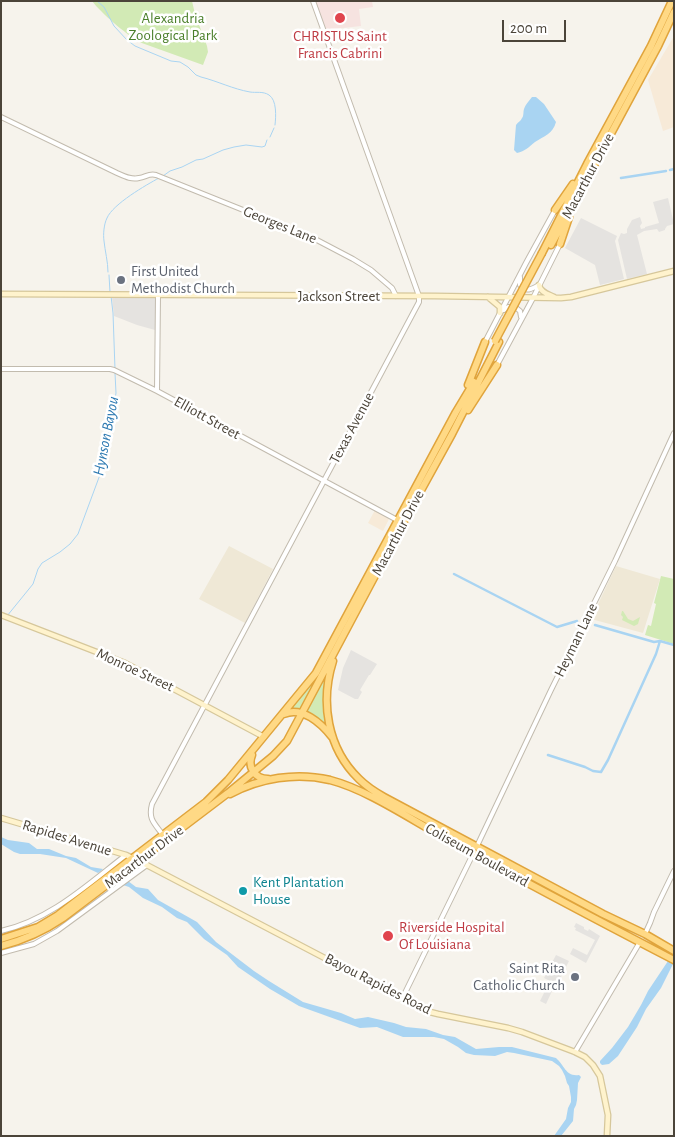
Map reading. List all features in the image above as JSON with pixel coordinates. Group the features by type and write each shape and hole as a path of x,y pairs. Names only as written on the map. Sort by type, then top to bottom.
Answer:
{"highway":[{"name":"Macarthur Drive","path":"544,254 587,164 652,43 672,1"},
{"name":"Macarthur Drive","path":"164,838 218,792 316,674 452,434 497,342 658,46 674,12"},
{"path":"555,210 587,164"},
{"path":"560,244 571,208"},
{"path":"456,412 485,342"},
{"name":"Macarthur Drive","path":"1,940 48,922 206,809 274,756 286,741 302,714 456,412 497,342"},
{"path":"452,434 497,365"},
{"path":"335,742 327,715 327,687 332,663 340,641"},
{"path":"281,716 292,711 302,714 320,724 335,742"},
{"name":"Coliseum Boulevard","path":"335,742 347,764 359,779 397,807 473,854 674,960"},
{"path":"254,749 250,766 260,778 274,779"},
{"path":"206,809 238,790 260,782 299,777 337,782 397,807"},
{"name":"Coliseum Boulevard","path":"397,807 477,846 672,950"},
{"path":"473,854 477,846"},
{"name":"Macarthur Drive","path":"1,946 31,936 52,926 136,859"},
{"path":"641,942 644,934"}],"main road":[{"name":"Jackson Street","path":"1,294 555,298 571,297 674,271"},
{"path":"539,285 541,290 555,298"},
{"path":"488,297 500,307 501,312"},
{"name":"Monroe Street","path":"1,615 125,662 264,737"},
{"name":"Rapides Avenue","path":"2,818 136,859"},
{"name":"Bayou Rapides Road","path":"136,859 431,1012 522,1032 575,1052 589,1060 600,1076 608,1115 607,1136"}],"street":[{"path":"312,1 419,296"},
{"name":"Georges Lane","path":"1,118 117,173 130,178 139,178 150,174 312,238 371,270 388,283 396,296"},
{"name":"Macarthur Drive","path":"485,342 555,210"},
{"path":"497,365 560,244"},
{"path":"520,274 520,284 524,289 529,290 539,285"},
{"path":"157,391 158,295"},
{"name":"Texas Avenue","path":"164,838 151,818 152,806 416,309 419,296"},
{"path":"501,312 508,307 515,307 520,311 521,320"},
{"name":"Elliott Street","path":"1,369 110,369 157,391 401,522"},
{"name":"Heyman Lane","path":"477,846 615,560 674,432"},
{"path":"402,998 473,854"},
{"path":"1,931 32,922 51,911 126,855"},
{"path":"1,953 34,944 57,931 148,864"},
{"path":"644,934 674,871"},
{"path":"575,1052 641,942"}],"shaded area":[{"name":"CHRISTUS Saint Francis Cabrini","path":"315,1 372,1 373,7 359,9 361,26 325,30"},
{"path":"674,36 674,127 663,131 648,80"},
{"path":"668,198 674,224 667,226 665,230 659,232 657,229 644,231 637,235 647,274 627,279 618,240 621,233 627,233 632,220 640,217 641,229 659,223 653,202"},
{"path":"581,218 617,236 615,241 624,279 600,285 595,265 565,248"},
{"path":"112,297 156,297 155,330 114,316"},
{"path":"375,510 389,519 383,531 368,523"},
{"path":"229,546 273,569 245,623 199,599"},
{"path":"616,566 660,579 643,633 591,619"},
{"path":"351,650 377,664 360,690 362,692 358,699 338,690 343,668"},
{"path":"576,923 600,936 586,963 570,954 573,948 587,955 595,940 575,930"},
{"path":"556,955 569,961 560,979 558,978 546,1004 540,1001 550,981 544,978"}],"green space":[{"name":"Alexandria Zoological Park","path":"92,1 192,1 207,46 208,52 203,65 139,42 114,23"},
{"path":"661,576 674,579 674,644 645,635 648,625 651,626 656,604 654,603"},
{"path":"353,610 301,712 288,711"},
{"path":"622,611 628,619 633,621 640,617 638,624 634,626 622,620"},
{"path":"328,671 328,730 306,714"}],"water":[{"path":"532,97 536,97 544,104 556,122 555,126 548,134 525,150 517,153 514,150 516,125 523,117 527,103"},
{"path":"1,837 29,843 37,849 49,849 76,858 91,867 103,869 98,873 66,858 40,854 20,854 1,844"},
{"path":"128,881 136,887 148,889 158,900 197,922 216,942 254,971 303,1002 355,1019 368,1017 406,1027 426,1029 455,1037 476,1049 512,1047 556,1058 568,1073 581,1077 578,1083 573,1121 561,1136 554,1136 566,1119 571,1097 569,1086 562,1070 552,1061 507,1052 495,1056 474,1055 466,1053 444,1039 434,1037 403,1037 377,1027 360,1028 299,1006 238,967 227,955 204,939 187,922 177,918 162,907 123,885"},
{"path":"674,952 674,962 661,988 646,1009 637,1027 618,1056 609,1064 602,1065 600,1061 628,1027 648,991"}],"waterway":[{"name":"Hynson Bayou","path":"97,1 104,7 114,26 135,46 171,61 180,62 201,77 244,91 267,94 272,97 276,113 275,125"},
{"name":"Hynson Bayou","path":"270,137 274,128"},
{"name":"Hynson Bayou","path":"163,176 170,171 223,150 246,145 265,146 267,140"},
{"path":"670,170 674,169"},
{"path":"621,178 666,171"},
{"name":"Hynson Bayou","path":"108,272 104,245 104,226 107,218 123,201 159,178"},
{"name":"Hynson Bayou","path":"109,275 110,292"},
{"name":"Hynson Bayou","path":"111,296 115,369"},
{"name":"Hynson Bayou","path":"7,616 33,584 42,563 70,544 78,534 101,472 108,437 110,408 116,393 115,373"},
{"path":"454,574 557,627 577,621"},
{"path":"595,625 654,642 660,641 674,645"},
{"path":"548,755 601,772 656,654 660,641"}],"place":[{"name":"CHRISTUS Saint Francis Cabrini","path":"340,18"},
{"name":"First United Methodist Church","path":"121,280"},
{"name":"Kent Plantation House","path":"243,891"},
{"name":"Riverside Hospital Of Louisiana","path":"388,936"},
{"name":"Saint Rita Catholic Church","path":"575,977"}]}
